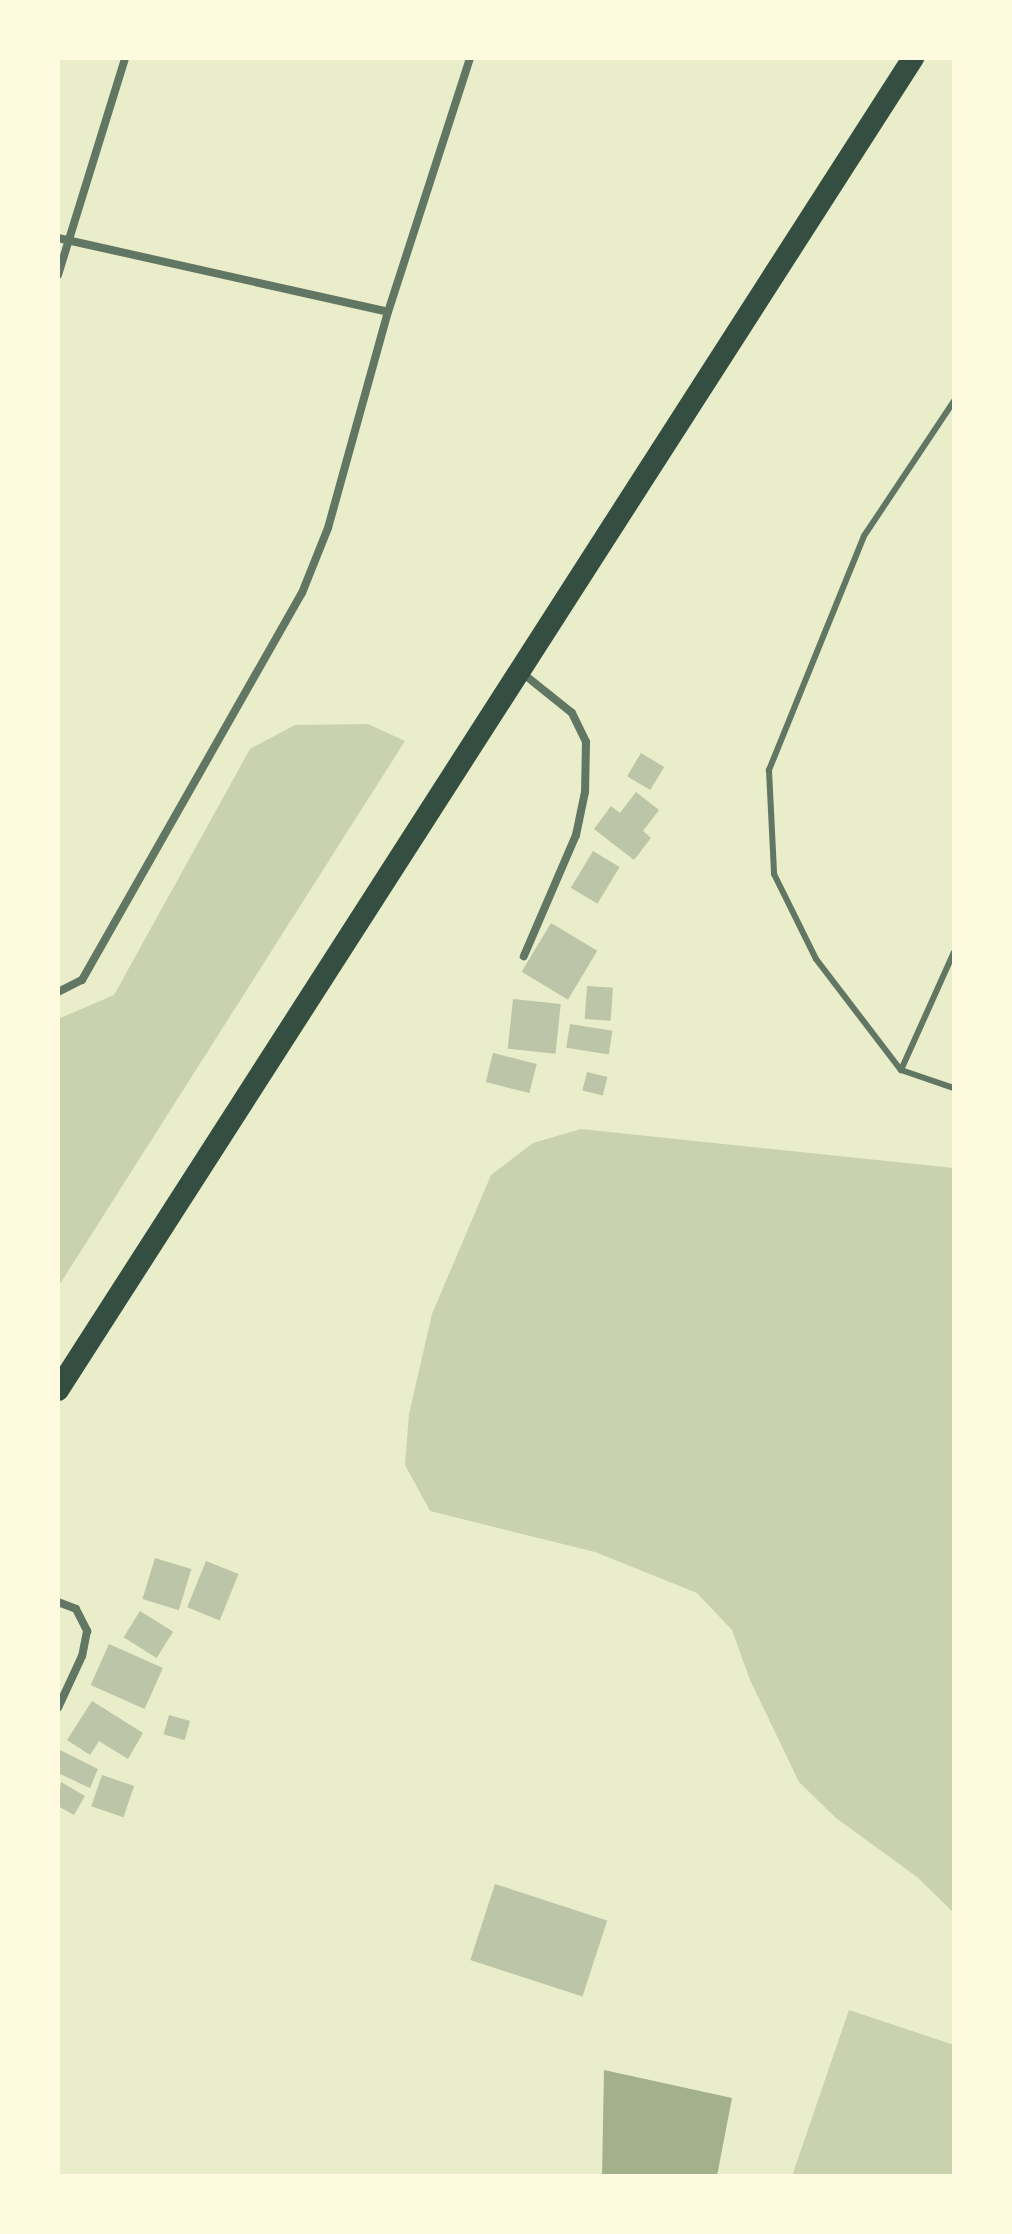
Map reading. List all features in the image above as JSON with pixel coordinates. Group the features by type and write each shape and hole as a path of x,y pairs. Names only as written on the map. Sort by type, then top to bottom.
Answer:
{"highway":[{"path":"58,1390 913,58"}],"street":[{"path":"58,275 125,58"},
{"path":"58,992 82,980 302,593 328,528 388,312 470,58"},
{"path":"58,238 388,312"},
{"path":"521,671 572,713 586,742 585,792 576,835 524,956"},
{"path":"58,1602 76,1609 87,1631 82,1656 58,1708"}],"lane":[{"path":"954,401 864,536 769,770 774,874 816,959 901,1070 954,1088"},
{"path":"901,1070 954,952"}],"shaded area":[{"path":"368,724 405,741 58,1287 58,1019 114,995 250,749 295,725"},
{"path":"581,1129 954,1168 954,1913 917,1877 836,1818 799,1782 750,1680 732,1630 697,1593 595,1552 430,1511 405,1465 409,1414 432,1314 491,1175 533,1143"},
{"path":"849,2010 954,2045 954,2176 792,2176"},
{"path":"604,2070 732,2098 717,2176 602,2176"}],"building":[{"path":"641,753 664,767 650,790 627,776"},
{"path":"636,792 659,810 643,831 651,838 634,860 594,829 611,806 620,813"},
{"path":"593,851 620,867 597,904 571,888"},
{"path":"551,923 597,951 568,1000 522,972"},
{"path":"587,986 613,988 611,1021 585,1019"},
{"path":"513,999 561,1004 556,1054 508,1049"},
{"path":"570,1024 612,1031 609,1054 566,1048"},
{"path":"493,1053 537,1064 529,1093 486,1082"},
{"path":"587,1072 607,1077 603,1096 582,1090"},
{"path":"155,1558 191,1569 179,1610 142,1599"},
{"path":"206,1561 238,1574 220,1620 187,1607"},
{"path":"140,1611 173,1632 157,1658 124,1637"},
{"path":"109,1644 163,1668 145,1709 91,1685"},
{"path":"92,1701 143,1733 128,1759 99,1741 90,1755 67,1740"},
{"path":"169,1715 190,1721 185,1740 163,1734"},
{"path":"58,1749 98,1769 90,1788 58,1773"},
{"path":"102,1775 134,1786 123,1817 91,1806"},
{"path":"61,1782 85,1796 74,1815 58,1806"},
{"path":"495,1884 607,1920 583,1997 470,1960"}]}
